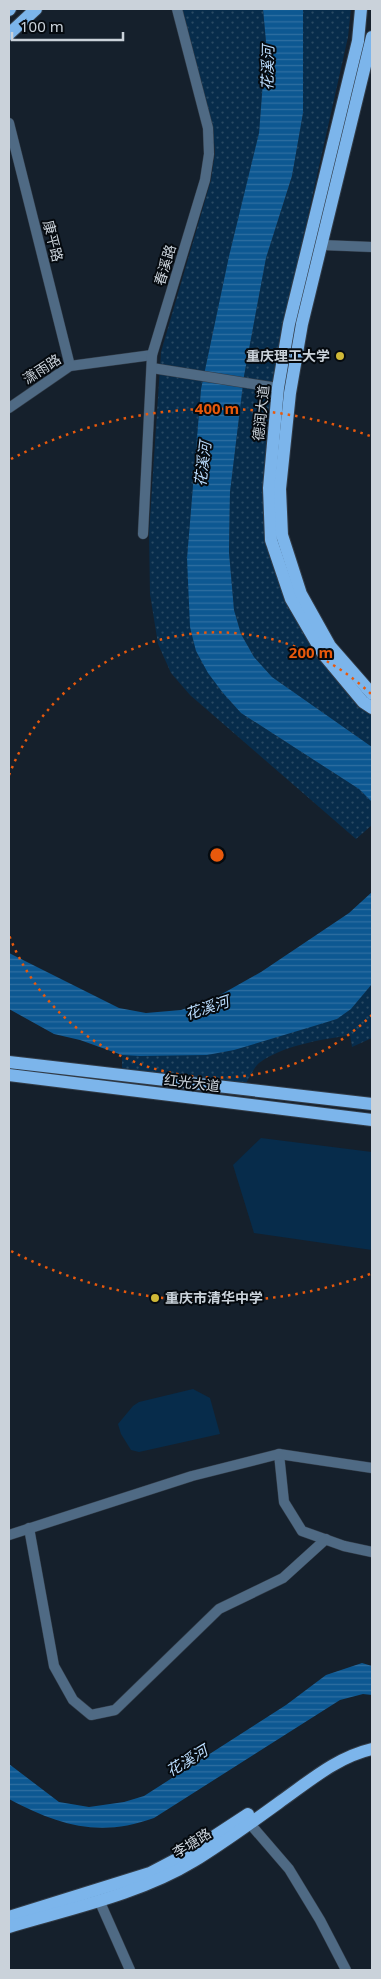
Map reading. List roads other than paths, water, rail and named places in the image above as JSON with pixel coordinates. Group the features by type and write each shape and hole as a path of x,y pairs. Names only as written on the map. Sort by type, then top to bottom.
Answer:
{"main road":[{"path":"9,34 36,9"},
{"name":"德润大道","path":"361,9 358,41 272,387 269,488 271,540 291,599 322,654 363,702 372,708"},
{"name":"德润大道","path":"372,36 302,324 290,393 280,489 282,535 301,594 330,646 372,694"},
{"name":"红光大道","path":"9,1062 372,1104"},
{"name":"红光大道","path":"9,1075 372,1120"},
{"name":"李塘路","path":"9,1917 150,1872 247,1821 326,1760 354,1746 372,1742"},
{"name":"李塘路","path":"9,1927 99,1900 174,1872 330,1766 357,1753 372,1749"}],"street":[{"name":"春溪路","path":"143,534 152,355 205,180 209,154 208,128 178,9"},
{"name":"康平路","path":"9,123 70,366"},
{"path":"322,245 372,247"},
{"name":"潇雨路","path":"9,408 70,366 152,355"},
{"path":"152,368 272,387"},
{"path":"9,1535 192,1476 279,1454 372,1468"},
{"path":"279,1454 284,1502 302,1531 372,1552"},
{"path":"29,1528 54,1666 73,1700 91,1715 115,1710 219,1608 283,1578 326,1539"},
{"path":"247,1821 289,1869 320,1920 346,1970"},
{"path":"99,1900 130,1970"}],"water":[{"name":"花溪河","path":"263,9 303,9 303,113 292,176 266,258 244,376 230,492 229,552 234,610 241,634 254,657 272,677 372,747 372,802 359,789 241,713 208,673 196,651 190,627 187,558 201,389 229,256 259,133 266,42"},
{"name":"花溪河","path":"372,892 372,984 351,1009 337,1019 234,1050 207,1055 140,1056 122,1055 80,1040 54,1034 9,1009 9,953 119,1008 146,1013 181,1010 213,999 261,972 349,913"},
{"path":"362,1663 372,1666 372,1695 363,1694 340,1700 154,1818 115,1827 79,1826 45,1816 9,1799 9,1764 59,1802 89,1807 124,1802 144,1796 286,1705 326,1675"}],"place":[{"name":"重庆理工大学","path":"340,356"},
{"name":"重庆市清华中学","path":"155,1298"}]}
